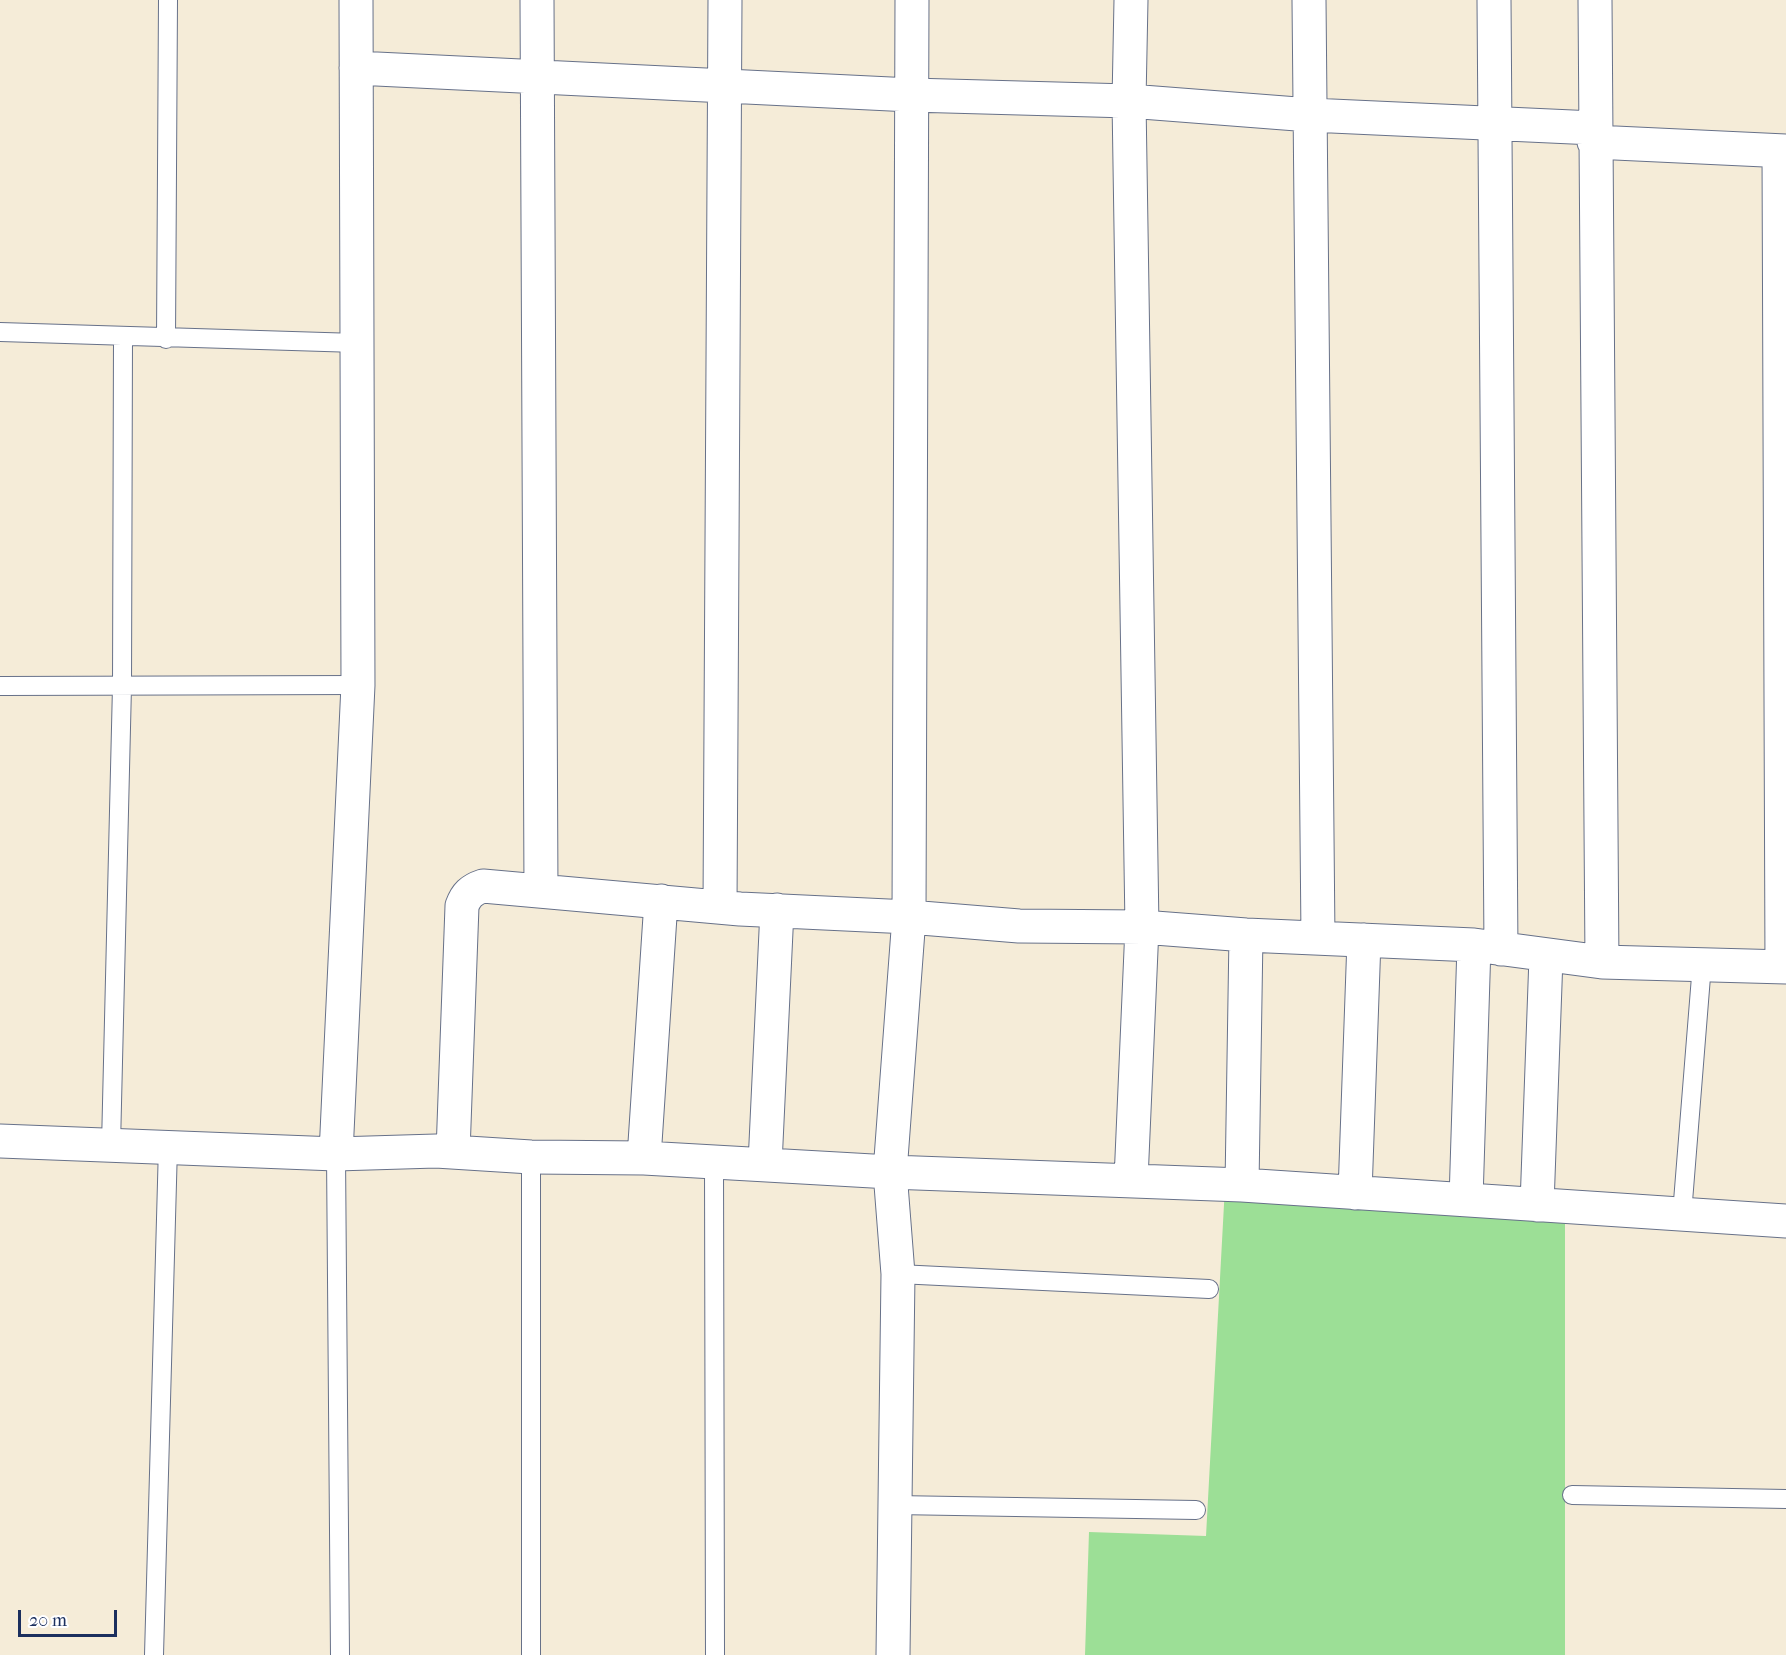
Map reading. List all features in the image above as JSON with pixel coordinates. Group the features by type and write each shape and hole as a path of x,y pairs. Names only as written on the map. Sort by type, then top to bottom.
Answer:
{"street":[{"path":"336,1154 358,685 356,0"},
{"path":"537,0 541,891"},
{"path":"720,907 725,0"},
{"path":"893,1655 897,1274 890,1172 909,917 912,0"},
{"path":"1131,0 1129,101 1142,927 1131,1180"},
{"path":"1309,0 1318,937"},
{"path":"1467,1200 1488,947 1494,0"},
{"path":"1595,0 1594,135 1602,962"},
{"path":"356,68 910,95 1129,101 1310,115 1494,123 1594,135 1783,151 1784,967 1602,962 1546,957 1488,947 1246,935 1142,927 1019,926 909,917 720,907 483,886 472,890 465,897 462,906 453,1152"},
{"path":"644,1158 661,901"},
{"path":"765,1164 777,910"},
{"path":"1242,1185 1246,935"},
{"path":"1355,1193 1364,940"},
{"path":"1538,1204 1546,957"},
{"path":"0,1141 336,1154 453,1152 531,1157 644,1158 890,1172 1242,1185 1786,1221"}],"lane":[{"path":"166,339 168,0"},
{"path":"0,332 166,339 357,343"},
{"path":"111,1145 123,687 123,337"},
{"path":"0,686 358,685"},
{"path":"1682,1214 1702,964"},
{"path":"154,1655 168,1146"},
{"path":"336,1154 340,1655"},
{"path":"531,1157 531,1655"},
{"path":"714,1163 715,1655"},
{"path":"897,1274 1209,1289"},
{"path":"1572,1495 1786,1499"},
{"path":"895,1505 1196,1510"}],"green space":[{"path":"1225,1186 1565,1204 1565,1655 1085,1655 1089,1532 1206,1536"}]}
